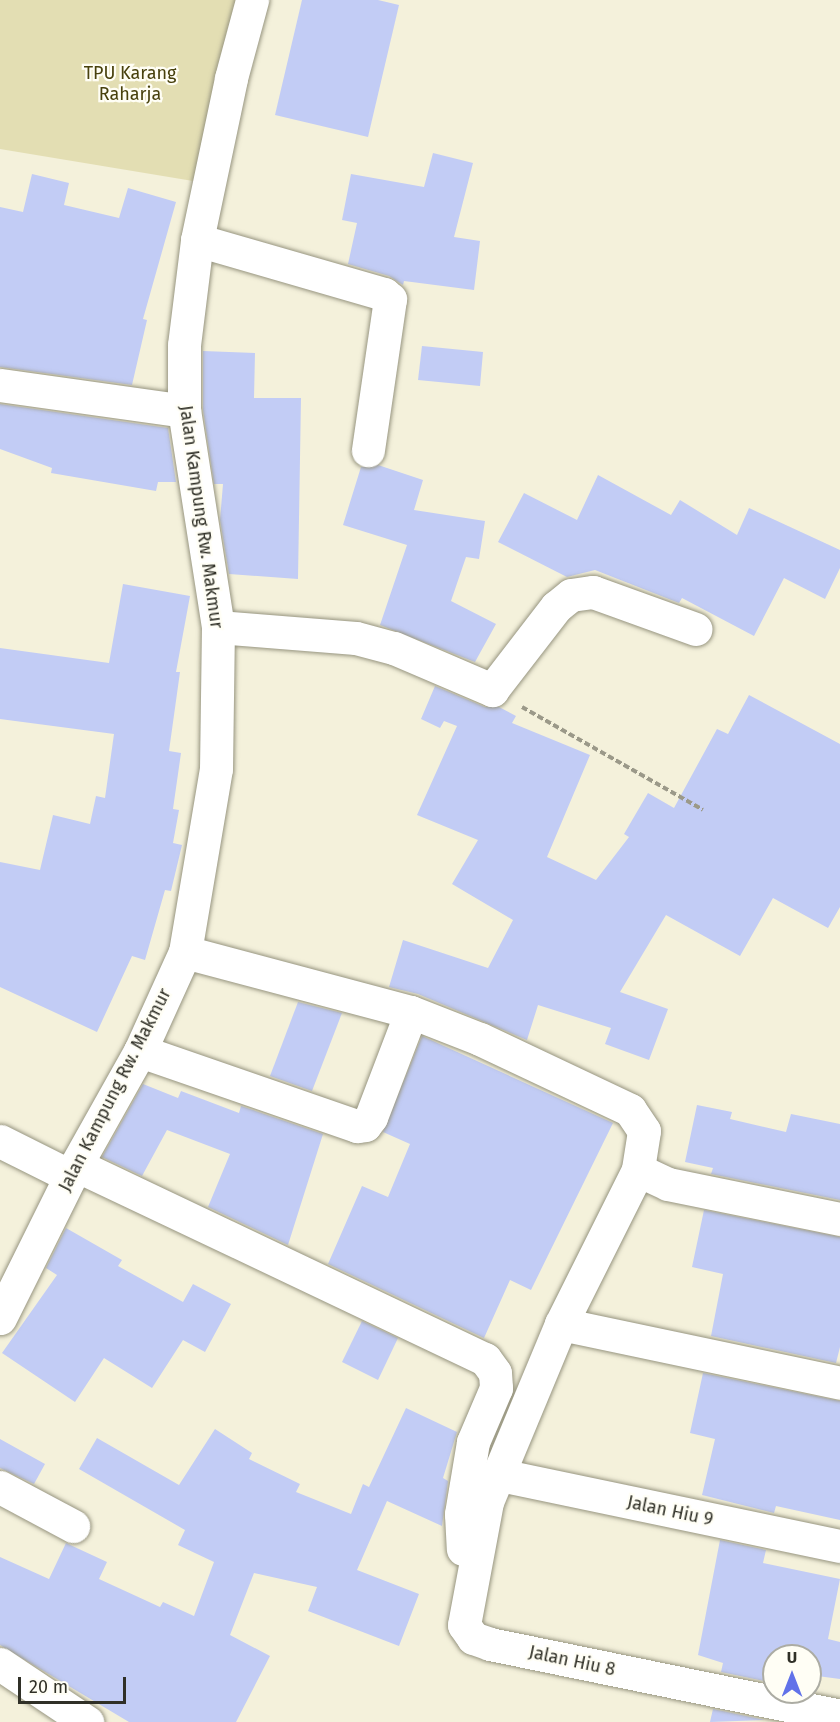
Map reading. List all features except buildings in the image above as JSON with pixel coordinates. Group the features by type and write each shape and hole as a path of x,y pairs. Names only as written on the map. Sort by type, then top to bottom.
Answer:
{"street":[{"name":"Jalan Kampung Rw. Makmur","path":"0,1318 73,1170 140,1051 185,952 216,769 218,627 184,411 184,345 197,240 231,78 252,0"},
{"path":"197,240 384,294 390,299 368,450"},
{"path":"0,385 184,411"},
{"path":"218,627 356,638 394,648 492,690 556,607 571,595 592,592 694,629"},
{"name":"Jalan Hiu 8","path":"185,952 411,1012 480,1039 630,1110 644,1131 638,1170 561,1324 487,1502 464,1612 464,1625 473,1638 840,1716"},
{"path":"140,1051 357,1126 365,1125 411,1012"},
{"path":"0,1142 73,1170 484,1359 495,1373 496,1388 473,1442 461,1514 461,1545 473,1567"},
{"path":"638,1170 668,1184 840,1219"},
{"path":"561,1324 840,1383"},
{"name":"Jalan Hiu 9","path":"500,1475 840,1546"},
{"path":"0,1487 73,1526"},
{"path":"0,1664 87,1722"}],"path":[{"path":"492,690 703,810"}],"green space":[{"name":"TPU Karang Raharja","path":"0,0 236,0 199,182 0,149"}]}
